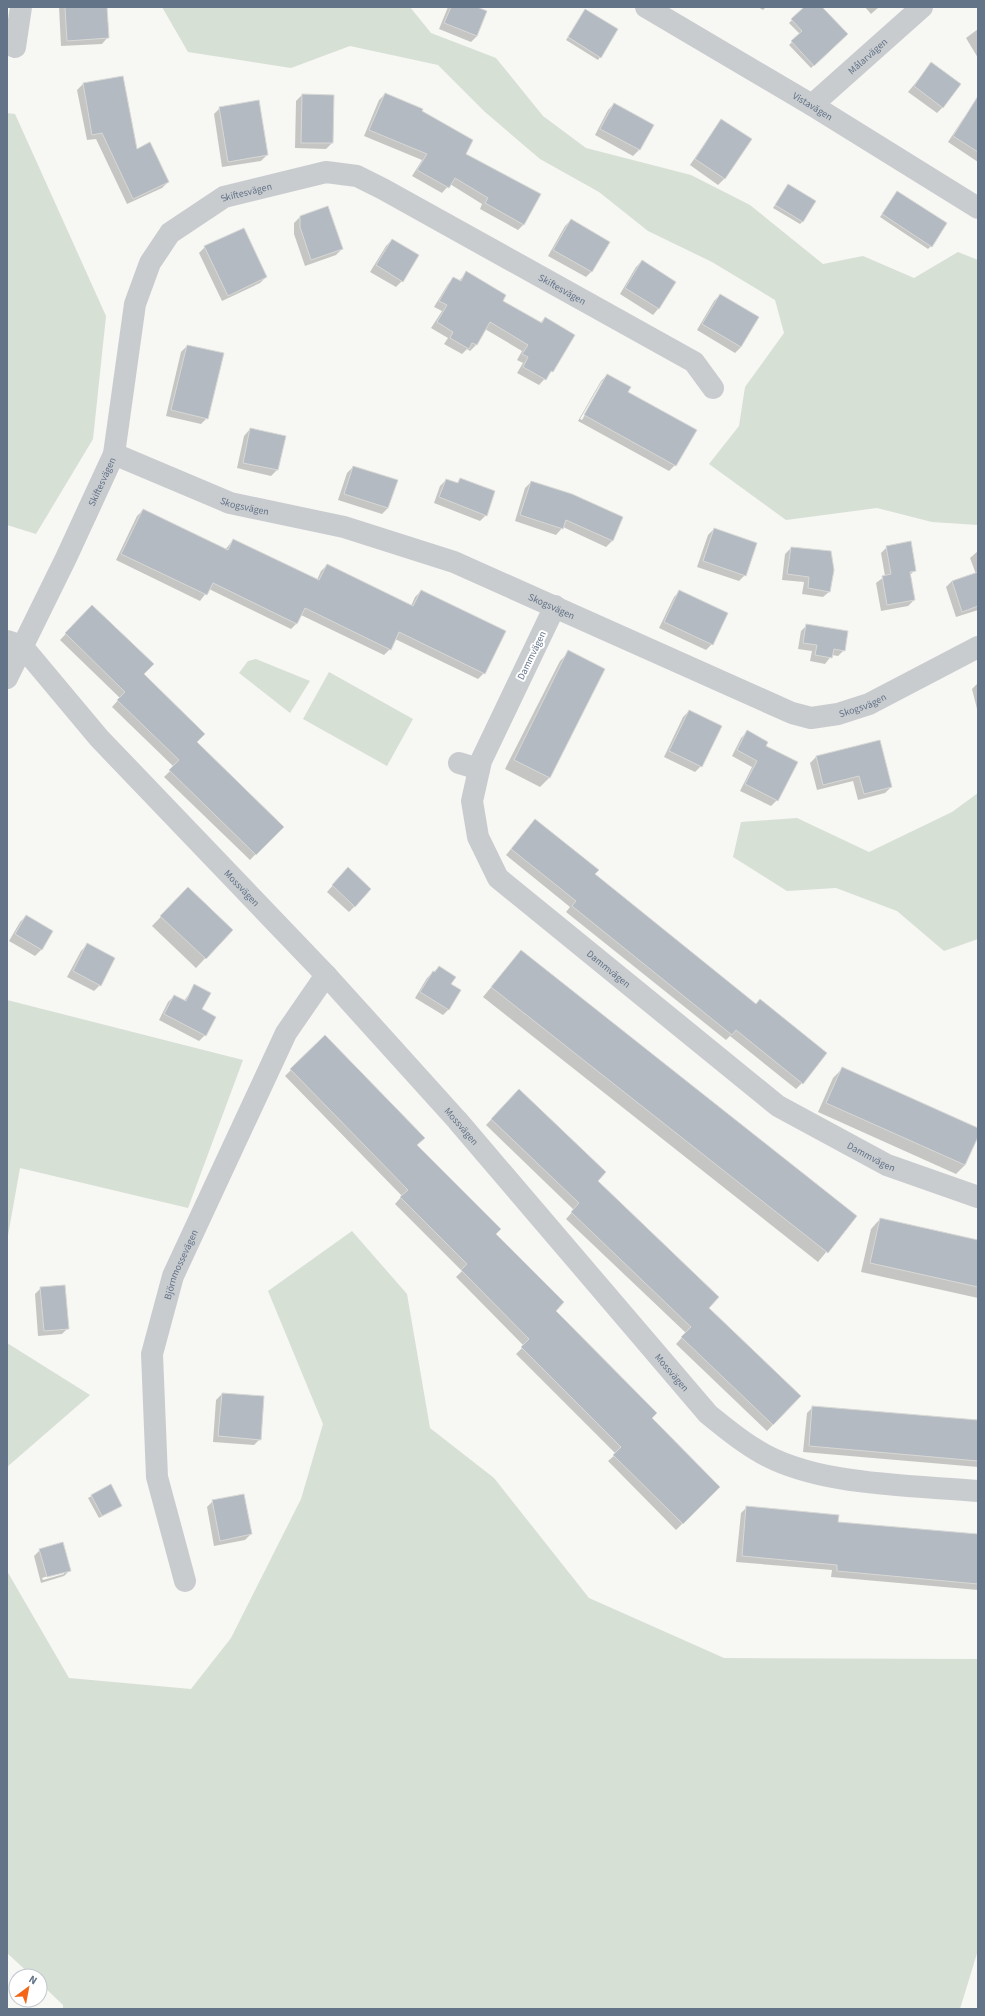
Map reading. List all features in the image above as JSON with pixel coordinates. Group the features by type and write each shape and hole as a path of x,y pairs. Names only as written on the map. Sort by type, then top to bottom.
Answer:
{"street":[{"path":"15,47 21,7"},
{"name":"Vistavägen","path":"646,7 812,105 978,208"},
{"name":"Målarvägen","path":"812,105 922,7"},
{"name":"Skiftesvägen","path":"7,678 14,644 66,558 114,454 135,304 150,263 170,233 224,197 326,172 358,176 390,192 694,362 714,388"},
{"name":"Skogsvägen","path":"114,454 230,503 344,527 454,562 792,713 811,718 838,714 869,704 978,647"},
{"name":"Dammvägen","path":"555,606 481,761 472,801 478,837 498,878 778,1106 887,1165 978,1196"},
{"name":"Mossvägen","path":"14,644 99,738 326,975 457,1120 708,1414 755,1450 792,1466 834,1478 978,1491"},
{"path":"459,763 479,769"},
{"name":"Björnmossevägen","path":"185,1581 157,1477 152,1354 173,1276 286,1033 326,975"}],"shaded area":[{"path":"162,7 410,7 431,33 496,58 543,116 586,148 691,175 750,205 823,264 863,256 914,278 958,252 978,260 978,525 932,522 877,508 786,520 709,464 739,426 745,387 784,333 775,300 712,262 648,231 599,192 540,159 485,112 438,65 350,46 291,68 188,52"},
{"path":"7,113 15,114 106,316 93,439 36,534 7,525"},
{"path":"256,659 310,681 290,713 239,673 248,661"},
{"path":"329,672 413,719 387,766 303,719"},
{"path":"978,793 978,939 944,951 897,911 836,888 787,891 733,857 741,822 797,818 869,852 952,812"},
{"path":"7,1000 243,1060 188,1208 20,1168 7,1241"},
{"path":"352,1231 407,1294 430,1428 494,1478 589,1598 724,1658 978,1659 978,1950 960,2009 63,2009 63,2005 48,1991 48,1968 23,1968 7,1953 7,1571 69,1678 191,1689 231,1638 301,1499 323,1424 268,1291"},
{"path":"7,1343 90,1395 7,1467"}],"building":[{"path":"65,7 107,7 109,38 67,41"},
{"path":"451,7 477,7 487,11 477,36 444,23"},
{"path":"804,7 822,7 848,34 814,66 791,41 802,31 791,19"},
{"path":"585,9 618,29 601,58 568,37"},
{"path":"931,62 961,84 943,108 914,86"},
{"path":"123,76 137,149 150,142 169,182 133,199 102,133 92,135 83,83"},
{"path":"385,93 423,109 422,111 473,140 466,154 541,194 524,225 485,203 488,198 455,178 449,188 417,170 427,154 369,130"},
{"path":"302,94 334,95 333,143 301,143"},
{"path":"978,96 978,152 953,136"},
{"path":"259,100 268,155 228,162 219,107"},
{"path":"614,103 654,125 640,150 600,129"},
{"path":"721,119 752,139 725,179 695,159"},
{"path":"788,184 816,201 803,222 775,205"},
{"path":"897,191 947,223 932,247 882,214"},
{"path":"328,206 343,249 311,260 300,227 300,216"},
{"path":"571,219 610,242 592,272 553,250"},
{"path":"244,228 267,277 228,296 204,246"},
{"path":"392,239 419,255 403,282 376,265"},
{"path":"642,260 676,282 659,309 625,288"},
{"path":"466,271 506,295 503,301 542,323 545,317 575,335 553,372 551,371 546,380 523,367 528,357 522,354 528,345 490,322 477,345 472,343 469,349 450,338 453,332 437,322 447,305 439,301 453,277 461,281"},
{"path":"720,294 759,317 741,347 702,324"},
{"path":"187,345 224,353 208,419 171,410"},
{"path":"607,374 631,387 628,392 697,430 676,466 584,415"},
{"path":"250,428 286,436 278,470 243,463"},
{"path":"353,466 398,480 388,508 344,494"},
{"path":"460,478 495,491 487,516 439,497 446,479 458,483"},
{"path":"531,481 572,494 623,517 613,541 566,520 563,529 520,515"},
{"path":"143,509 228,550 233,539 319,580 327,564 413,606 421,590 506,631 485,674 399,632 391,650 305,608 297,624 213,583 207,595 121,554"},
{"path":"714,528 757,543 746,576 703,561"},
{"path":"911,541 916,571 910,572 915,600 887,605 882,576 891,574 886,546"},
{"path":"791,547 831,551 834,570 830,592 808,588 809,577 787,574"},
{"path":"978,572 978,606 962,612 952,581"},
{"path":"679,590 728,613 713,645 664,622"},
{"path":"92,605 154,664 144,674 205,734 197,742 284,827 256,855 169,770 179,760 117,700 125,692 65,633"},
{"path":"806,624 848,631 845,651 834,649 832,658 815,655 817,645 803,643"},
{"path":"568,650 605,669 550,778 514,760"},
{"path":"689,710 722,726 702,767 669,751"},
{"path":"747,730 768,742 766,746 798,762 778,801 745,784 757,761 737,750"},
{"path":"880,740 892,787 864,794 859,776 823,785 816,756"},
{"path":"535,819 599,870 595,874 756,1004 760,999 827,1053 803,1084 736,1030 732,1035 572,906 576,901 511,849"},
{"path":"348,867 371,889 355,907 332,885"},
{"path":"188,887 233,930 206,959 160,916"},
{"path":"26,915 53,931 42,950 15,934"},
{"path":"87,943 115,958 101,986 73,971"},
{"path":"521,950 857,1216 828,1253 491,987"},
{"path":"439,966 456,977 451,984 461,990 449,1010 420,992 433,971 435,972"},
{"path":"194,984 211,993 202,1009 216,1017 206,1036 164,1014 174,995 186,1001"},
{"path":"325,1035 425,1138 417,1145 501,1229 496,1234 564,1302 556,1311 657,1413 652,1418 720,1487 683,1524 613,1455 621,1447 521,1347 529,1339 461,1270 467,1264 400,1197 408,1190 290,1069"},
{"path":"842,1067 978,1128 978,1137 965,1165 826,1103"},
{"path":"519,1089 606,1172 598,1181 719,1297 709,1308 801,1396 773,1425 681,1337 691,1327 571,1212 579,1203 491,1119"},
{"path":"880,1218 978,1240 978,1287 870,1263"},
{"path":"65,1285 69,1329 44,1331 40,1287"},
{"path":"222,1393 264,1396 261,1440 218,1436"},
{"path":"812,1406 978,1420 978,1461 809,1446"},
{"path":"111,1484 122,1506 102,1516 91,1495"},
{"path":"244,1494 252,1534 220,1541 212,1500"},
{"path":"746,1506 839,1515 838,1522 978,1534 978,1584 837,1571 837,1565 742,1556"},
{"path":"63,1542 71,1571 47,1577 39,1549"}]}
